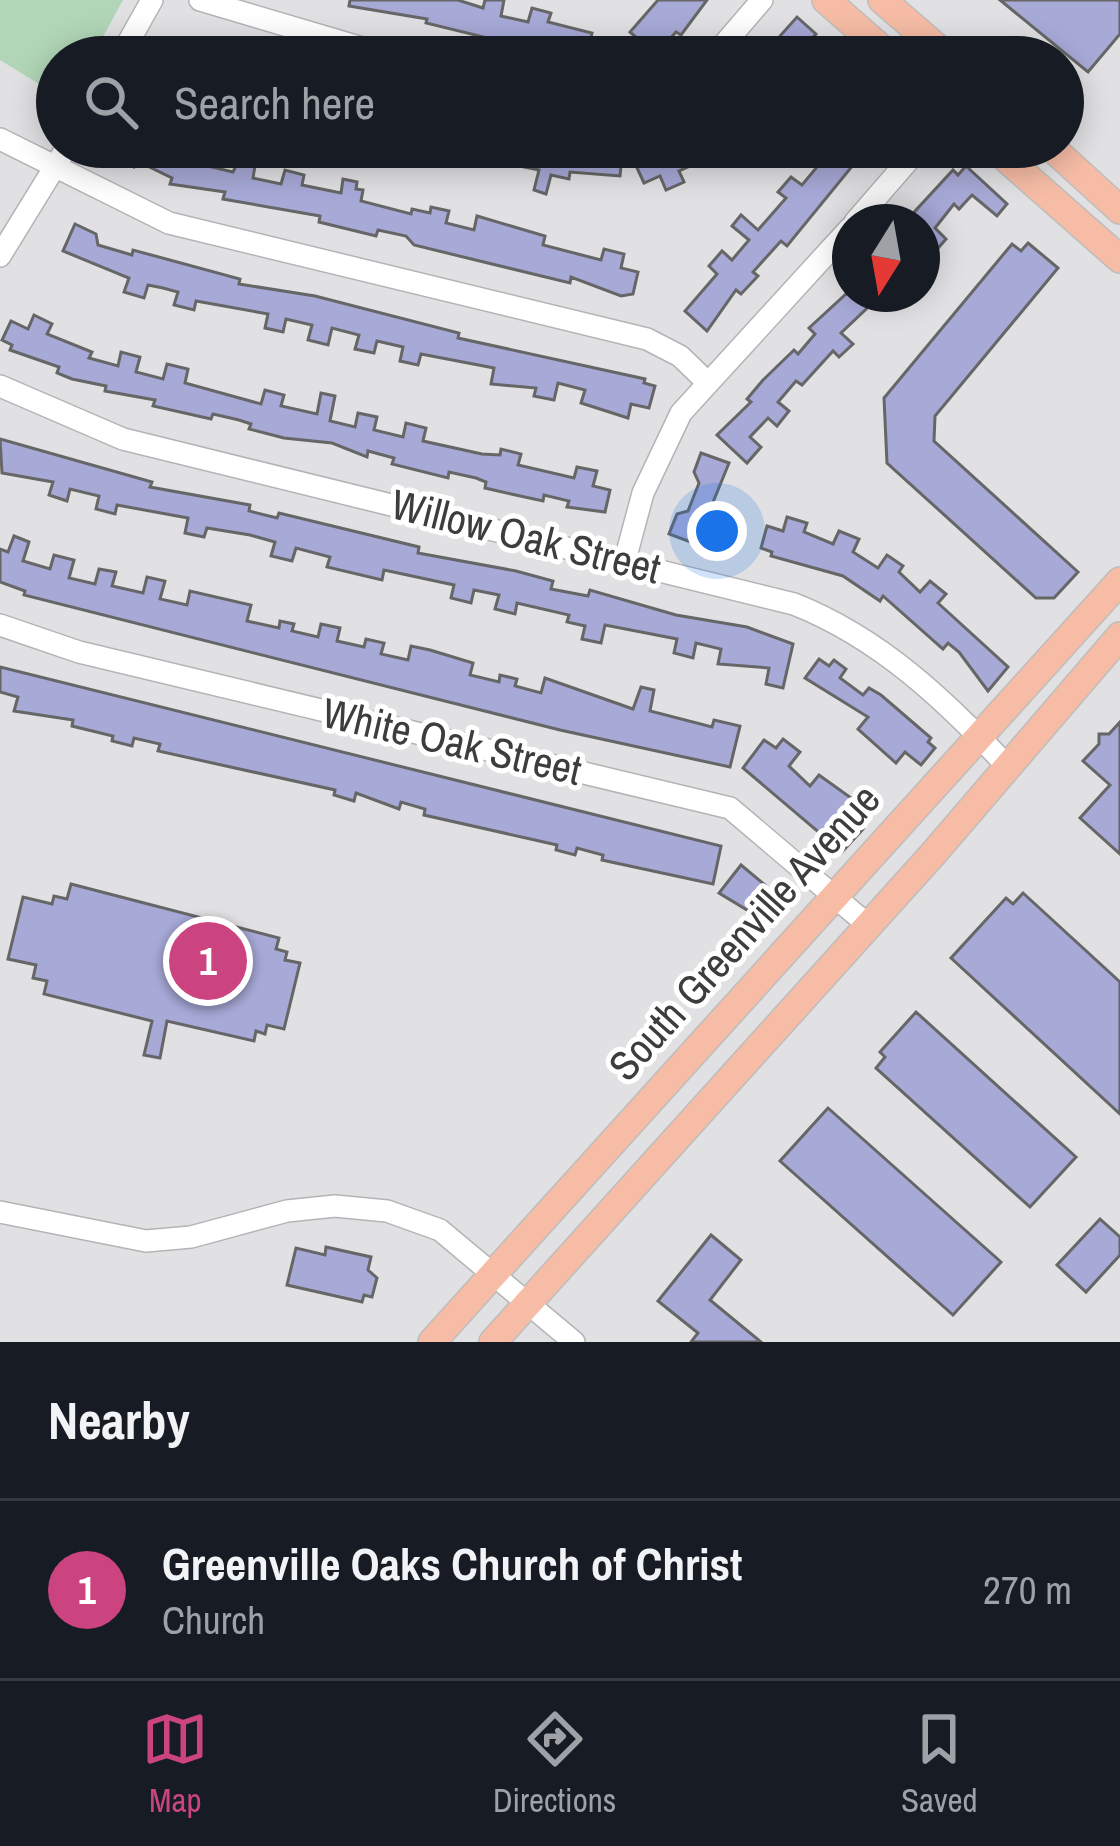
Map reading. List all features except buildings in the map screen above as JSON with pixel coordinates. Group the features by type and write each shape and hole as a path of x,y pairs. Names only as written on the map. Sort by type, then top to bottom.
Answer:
{"main road":[{"path":"826,0 867,36"},
{"path":"882,0 924,36"},
{"path":"1018,168 1118,252"},
{"path":"1074,168 1120,210"},
{"name":"South Greenville Avenue","path":"432,1342 1120,581"},
{"name":"South Greenville Avenue","path":"493,1342 868,926 1120,636"}],"street":[{"path":"132,36 152,0"},
{"path":"200,0 322,36"},
{"path":"730,36 762,0"},
{"path":"0,139 36,149"},
{"path":"0,256 55,168"},
{"path":"77,168 130,208 206,234 646,339 680,356 707,382"},
{"path":"870,204 902,168"},
{"path":"625,560 643,493 666,438 707,382 832,247"},
{"name":"Willow Oak Street","path":"0,386 124,439 794,604 837,621 900,665 1007,767"},
{"name":"White Oak Street","path":"0,625 80,652 730,808 868,926"},
{"path":"0,1212 98,1236 146,1241 191,1237 287,1211 335,1206 388,1210 440,1230 574,1342"}],"green space":[{"path":"0,0 123,0 103,36 36,36 36,82 0,60"}],"place":[{"name":"Greenville Oaks Church of Christ","path":"208,961"}]}
